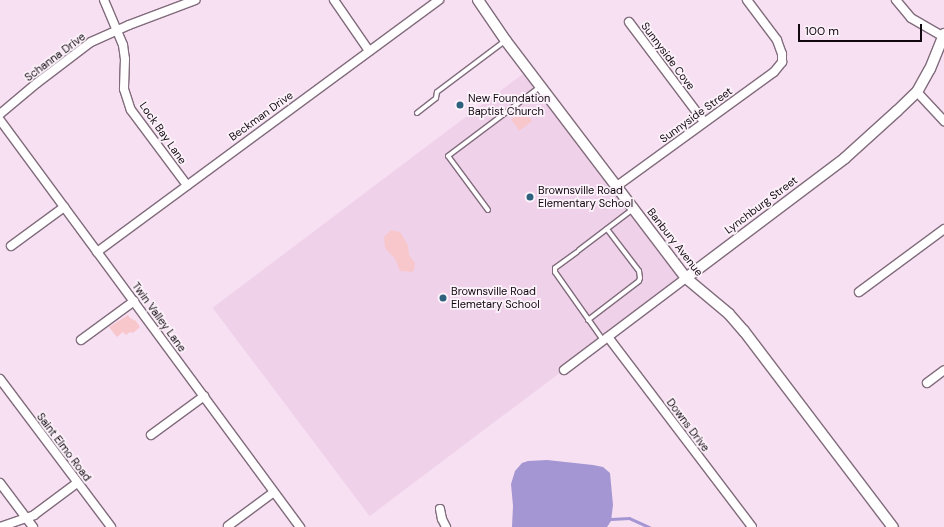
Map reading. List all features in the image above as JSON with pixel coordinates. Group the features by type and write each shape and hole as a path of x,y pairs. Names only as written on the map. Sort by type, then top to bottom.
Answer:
{"street":[{"name":"Lock Bay Lane","path":"104,0 122,45 125,59 124,89 131,110 186,185"},
{"name":"Schanna Drive","path":"0,114 81,49 117,31 196,0"},
{"path":"334,0 368,51"},
{"name":"Beckman Drive","path":"97,252 439,0"},
{"name":"Banbury Avenue","path":"478,0 506,41 542,86 686,278 729,314 744,331 893,527"},
{"name":"Sunnyside Street","path":"617,186 774,72 782,62 783,58 777,40 747,0"},
{"path":"896,0 911,18 943,35"},
{"name":"Sunnyside Cove","path":"630,22 704,122"},
{"name":"Lynchburg Street","path":"564,370 852,153 917,92 930,69 943,35"},
{"path":"917,92 944,121"},
{"name":"Twin Valley Lane","path":"0,120 300,527"},
{"path":"11,246 64,207"},
{"path":"859,292 944,229"},
{"path":"81,340 134,302"},
{"name":"Downs Drive","path":"606,338 752,527"},
{"path":"927,383 944,370"},
{"name":"Saint Elmo Road","path":"0,379 111,527"},
{"path":"151,435 204,396"},
{"path":"0,482 33,527"},
{"path":"0,526 26,518 40,511 77,483"},
{"path":"228,526 274,492"},
{"path":"440,509 442,519 446,527"}],"lane":[{"path":"417,113 436,98 437,92 506,41"},
{"path":"488,210 448,156 542,86"},
{"path":"606,338 588,320 555,272 555,268 634,209"},
{"path":"588,320 639,281 640,278 639,271 607,229"}],"shaded area":[{"name":"Brownsville Road Elemetary School","path":"528,70 685,278 370,516 213,308"},
{"path":"524,110 532,121 519,131 511,119"},
{"path":"391,230 400,232 408,245 409,255 415,263 414,270 412,272 400,271 395,259 385,248 384,237"},
{"path":"128,315 136,321 140,327 133,333 130,332 126,335 123,332 117,337 109,327"},
{"path":"547,460 603,467 610,473 613,505 611,521 607,527 512,527 513,506 511,484 515,471 522,463 528,461"}],"waterway":[{"path":"611,519 629,518 649,527"}],"place":[{"name":"New Foundation Baptist Church","path":"460,105"},
{"name":"Brownsville Road Elementary School","path":"530,197"},
{"name":"Brownsville Road Elemetary School","path":"443,298"}]}
